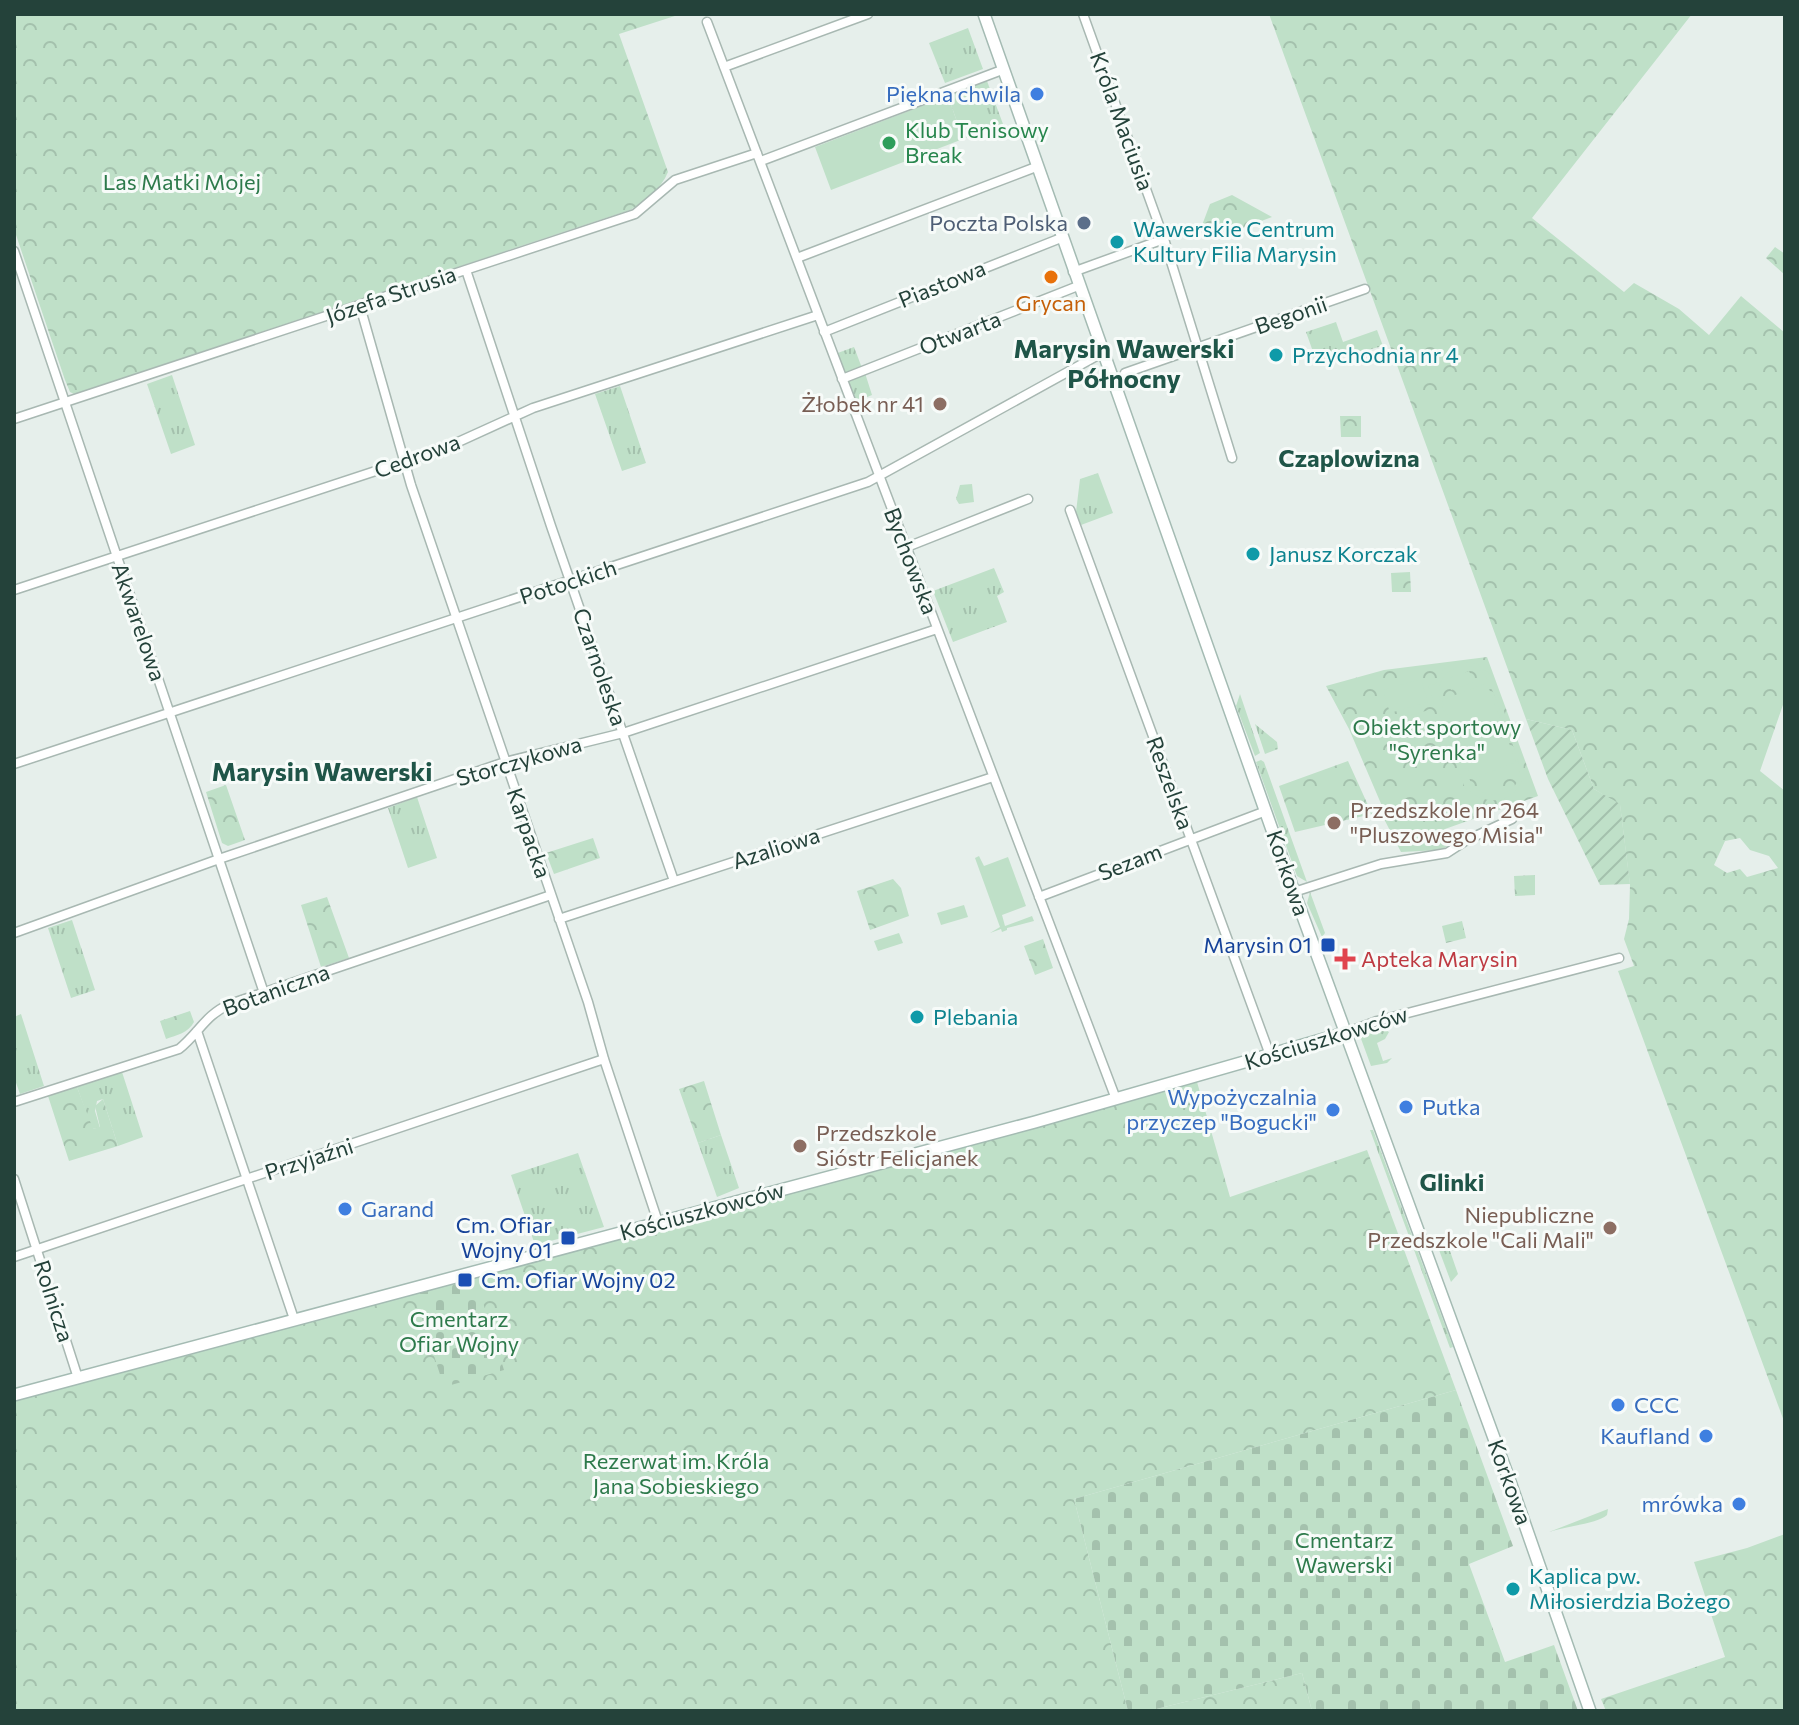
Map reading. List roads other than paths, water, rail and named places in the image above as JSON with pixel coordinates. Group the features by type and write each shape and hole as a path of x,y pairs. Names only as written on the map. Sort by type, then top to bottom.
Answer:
{"street":[{"path":"724,67 868,14"},
{"name":"Korkowa","path":"982,14 1294,892 1506,1468 1590,1711"},
{"name":"Króla Maciusia","path":"1083,14 1164,239 1232,458"},
{"name":"Bychowska","path":"707,22 1116,1099"},
{"name":"Józefa Strusia","path":"14,419 635,214 675,180 759,157 1002,70"},
{"path":"797,258 1036,167"},
{"name":"Piastowa","path":"824,332 1061,238"},
{"path":"1073,272 1164,239"},
{"name":"Akwarelowa","path":"14,253 264,993"},
{"name":"Czarnoleska","path":"466,270 674,881"},
{"name":"Otwarta","path":"842,379 1078,286"},
{"name":"Begonii","path":"1125,373 1365,289"},
{"name":"Karpacka","path":"360,306 411,485 588,1002 658,1222"},
{"name":"Cedrowa","path":"14,590 406,461 456,443 514,415 818,315"},
{"name":"Potockich","path":"14,764 880,477 1102,353"},
{"path":"907,547 1028,499"},
{"name":"Reszelska","path":"1070,510 1270,1055"},
{"name":"Storczykowa","path":"14,933 219,859 505,762 623,733 937,629"},
{"name":"Azaliowa","path":"559,919 993,777"},
{"name":"Sezam","path":"1039,897 1266,811"},
{"path":"1294,892 1381,864 1447,853 1512,819"},
{"name":"Botaniczna","path":"14,1102 168,1054 179,1049 212,1013 551,895"},
{"name":"Kościuszkowców","path":"14,1395 1116,1099 1377,1021 1619,958"},
{"path":"197,1031 294,1319"},
{"name":"Przyjaźni","path":"14,1257 604,1059"},
{"name":"Rolnicza","path":"14,1179 78,1378"}],"place":[{"name":"Piękna chwila","path":"1037,94"},
{"name":"Klub Tenisowy Break","path":"889,143"},
{"name":"Poczta Polska","path":"1084,223"},
{"name":"Wawerskie Centrum Kultury Filia Marysin","path":"1117,242"},
{"name":"Grycan","path":"1051,277"},
{"name":"Przychodnia nr 4","path":"1276,355"},
{"name":"Żłobek nr 41","path":"940,404"},
{"name":"Janusz Korczak","path":"1253,554"},
{"name":"Przedszkole nr 264 \"Pluszowego Misia\"","path":"1334,823"},
{"name":"Marysin 01","path":"1328,945"},
{"name":"Apteka Marysin","path":"1345,959"},
{"name":"Plebania","path":"917,1017"},
{"name":"Putka","path":"1406,1107"},
{"name":"Wypożyczalnia przyczep \"Bogucki\"","path":"1333,1110"},
{"name":"Przedszkole Sióstr Felicjanek","path":"800,1146"},
{"name":"Garand","path":"345,1209"},
{"name":"Niepubliczne Przedszkole \"Cali Mali\"","path":"1610,1228"},
{"name":"Cm. Ofiar Wojny 01","path":"568,1238"},
{"name":"Cm. Ofiar Wojny 02","path":"465,1280"},
{"name":"CCC","path":"1618,1405"},
{"name":"Kaufland","path":"1706,1436"},
{"name":"mrówka","path":"1739,1504"},
{"name":"Kaplica pw. Miłosierdzia Bożego","path":"1513,1589"}],"district":[{"name":"Marysin Wawerski Północny","path":"1124,364"},
{"name":"Czaplowizna","path":"1349,459"},
{"name":"Marysin Wawerski","path":"322,772"},
{"name":"Glinki","path":"1452,1183"}],"park label":[{"name":"Las Matki Mojej","path":"182,182"},
{"name":"Obiekt sportowy \"Syrenka\"","path":"1437,740"},
{"name":"Cmentarz Ofiar Wojny","path":"459,1332"},
{"name":"Rezerwat im. Króla Jana Sobieskiego","path":"676,1474"},
{"name":"Cmentarz Wawerski","path":"1344,1552"}]}
